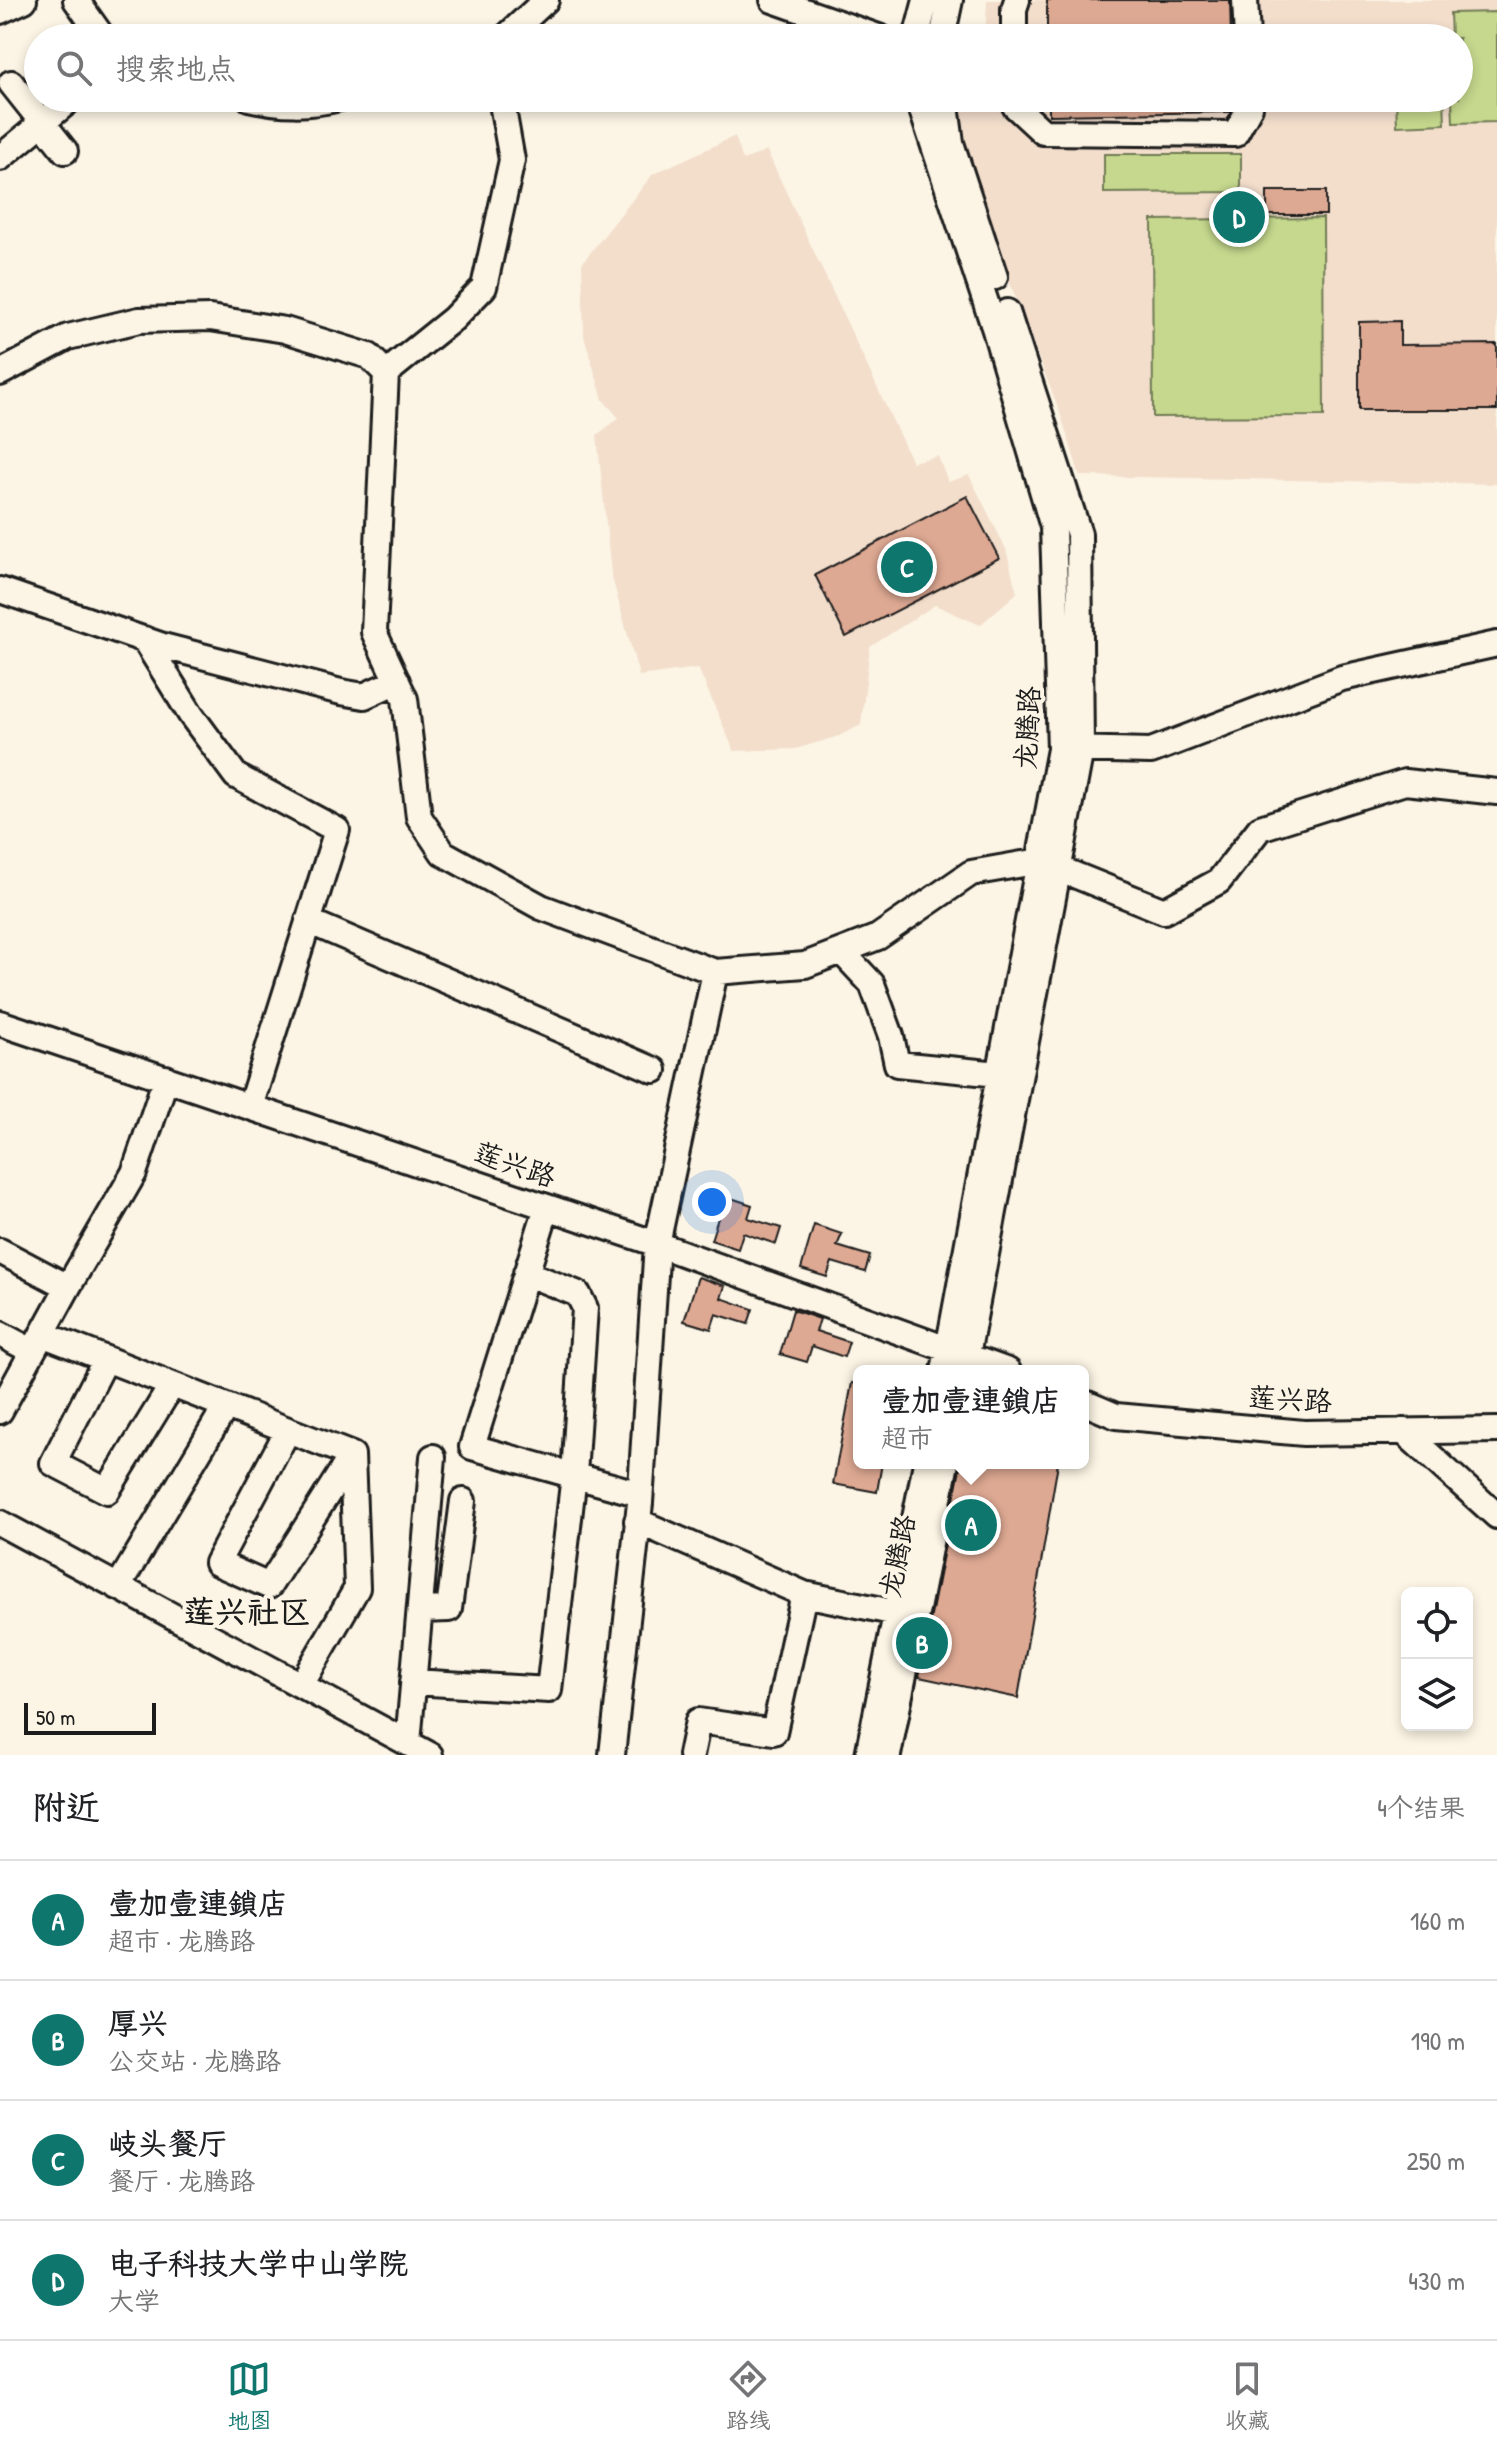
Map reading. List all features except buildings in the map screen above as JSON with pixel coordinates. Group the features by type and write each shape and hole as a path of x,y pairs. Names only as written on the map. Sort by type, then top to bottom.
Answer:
{"street":[{"path":"0,11 24,0"},
{"path":"76,0 93,24"},
{"path":"520,24 546,0"},
{"path":"773,0 841,24"},
{"path":"920,24 926,0"},
{"path":"945,24 950,0"},
{"path":"1014,24 1017,0"},
{"path":"1245,0 1246,24"},
{"path":"11,83 24,99"},
{"path":"34,112 65,151"},
{"path":"0,158 55,112"},
{"path":"386,373 453,319 484,287 512,160 503,112"},
{"name":"龙腾路","path":"923,112 995,330 1053,527 1071,749"},
{"name":"龙腾路","path":"947,112 951,143 1079,534 1071,749 956,1361"},
{"path":"1021,112 1043,132 1235,134 1247,112"},
{"path":"0,373 68,337 139,320 210,318 285,330 369,356 386,373 374,632 405,699 419,817 443,853 541,907 715,972 805,965 842,952 878,937 971,873 1049,864 1164,911 1219,881 1260,828 1405,782 1497,792"},
{"path":"0,590 207,658 364,696 397,681"},
{"path":"144,639 191,715 236,776 337,830 250,1107"},
{"path":"1071,749 1151,751 1342,678 1497,644"},
{"name":"龙腾路","path":"956,1361 999,1074 1049,864"},
{"path":"308,921 654,1070"},
{"path":"842,952 872,984 891,1036 897,1064 999,1074"},
{"path":"612,1755 640,1494 657,1244 715,972"},
{"name":"莲兴路","path":"0,1023 657,1244 956,1361 977,1365"},
{"path":"0,1411 134,1173 166,1078"},
{"path":"547,1207 472,1447 640,1494"},
{"path":"0,1251 68,1287"},
{"path":"413,1682 549,1690 574,1475 585,1308 578,1294 526,1273"},
{"path":"0,1334 106,1359 352,1455"},
{"path":"106,1359 53,1463 107,1491 172,1385"},
{"name":"莲兴路","path":"1089,1405 1116,1416 1304,1433 1497,1430"},
{"path":"118,1587 226,1406"},
{"path":"288,1430 217,1563 269,1586 352,1455"},
{"path":"1403,1431 1497,1516"},
{"path":"301,1685 357,1588 352,1455"},
{"path":"408,1743 433,1457"},
{"name":"龙腾路","path":"868,1755 925,1469"},
{"name":"龙腾路","path":"888,1755 945,1469"},
{"path":"420,1610 449,1609 463,1501"},
{"path":"637,1521 804,1594 897,1613"},
{"path":"0,1523 430,1755"},
{"path":"691,1755 698,1721 774,1732 804,1594"}],"shaded area":[{"path":"987,0 1497,0 1497,484 1080,476 1060,413 997,250 964,184 952,112 1473,112 1473,24 986,24"},
{"path":"735,136 743,160 767,151 912,462 938,456 948,482 969,475 1006,549 1017,593 980,625 935,605 870,647 861,725 839,736 796,749 734,751 698,668 639,676 611,574 597,435 619,418 603,400 584,336 582,263 653,174"}],"green space":[{"path":"1497,12 1497,122 1453,123 1453,112 1473,112 1473,24 1450,24 1450,13"},
{"path":"1396,112 1445,112 1445,124 1397,126"},
{"path":"1104,154 1241,154 1241,192 1104,193"},
{"path":"1323,218 1324,416 1153,417 1152,220"}],"place":[{"name":"电子科技大学中山学院","path":"1239,217"},
{"name":"岐头餐厅","path":"907,567"},
{"name":"壹加壹連鎖店","path":"971,1525"},
{"name":"厚兴","path":"922,1643"}],"district":[{"name":"莲兴社区","path":"247,1612"}]}
